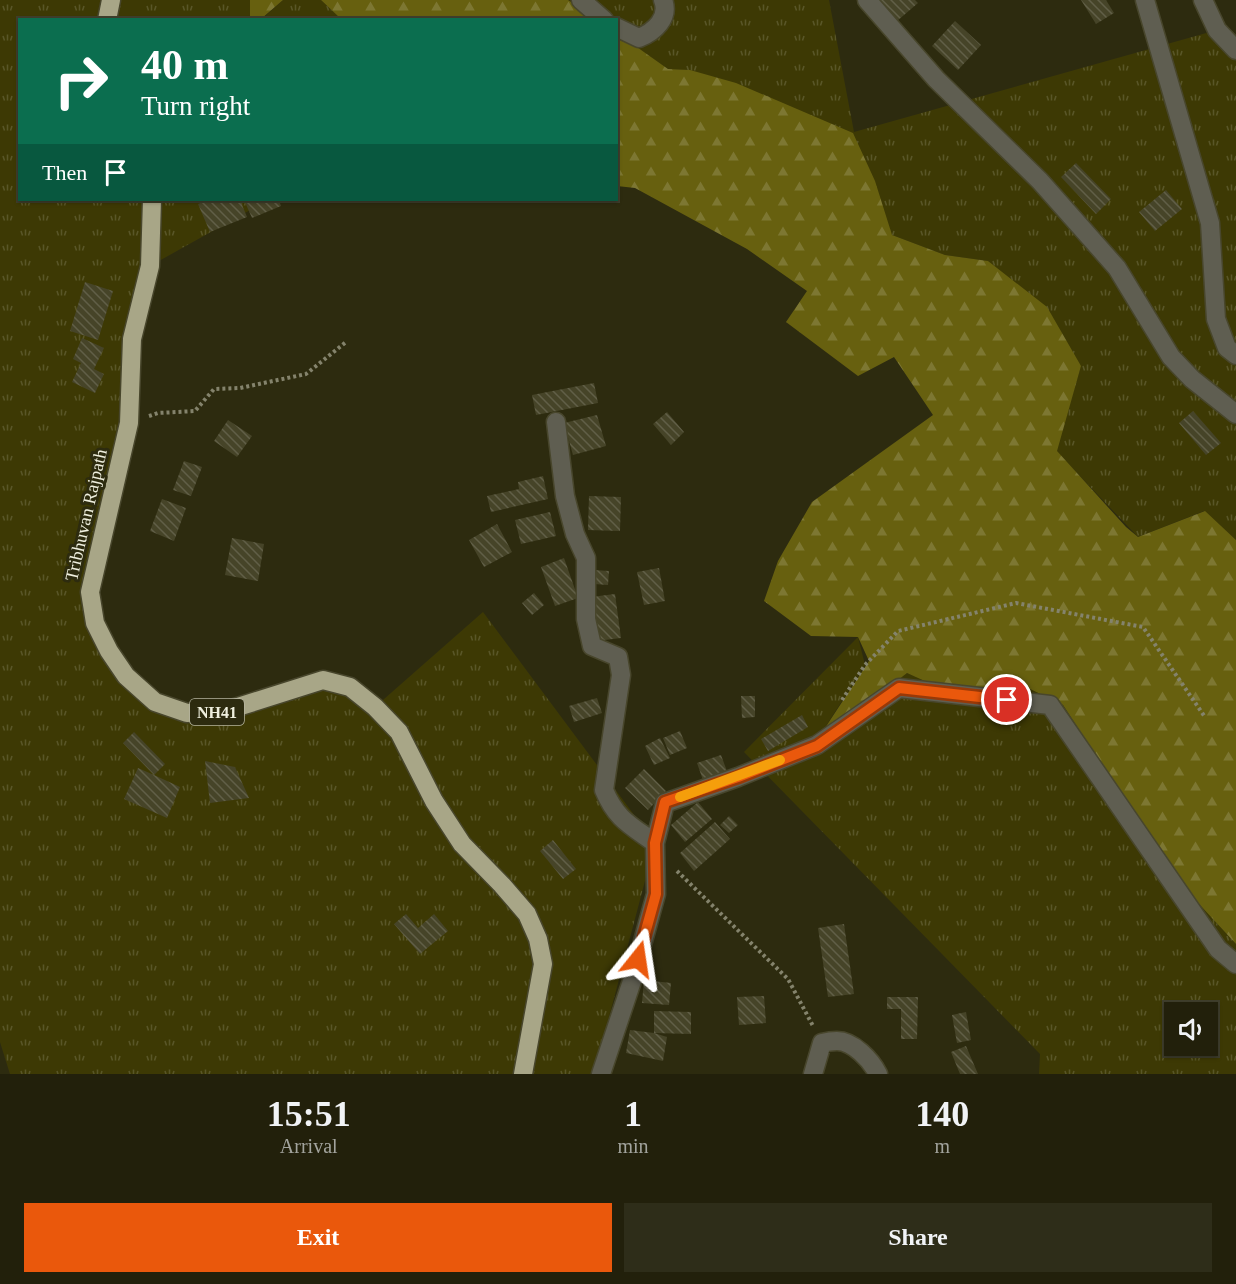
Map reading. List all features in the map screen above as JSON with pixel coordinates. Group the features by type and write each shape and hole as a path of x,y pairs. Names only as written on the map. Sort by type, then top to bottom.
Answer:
{"highway":[{"path":"107,18 111,0"},
{"name":"Tribhuvan Rajpath","path":"152,201 150,266 132,339 129,423 90,592 95,622 126,676 155,702 187,712 225,711 323,680 350,687 383,715 399,732 434,801 462,844 527,914 538,939 543,964 523,1074"}],"street":[{"path":"580,0 602,18"},
{"path":"618,28 639,38 651,33 660,23 665,6 663,0"},
{"path":"867,0 936,79 1040,181 1117,268 1171,357 1192,379 1236,414"},
{"path":"1145,0 1210,223 1216,320 1227,348 1236,355"},
{"path":"1203,0 1217,30 1236,50"},
{"path":"556,422 565,496 575,534 586,558 586,619 592,646 618,657 621,675 604,790 611,807 621,819 655,843"},
{"path":"601,1074 632,981 656,894 655,843 665,802 817,746 899,688 1050,705 1218,949 1236,964"},
{"path":"813,1074 822,1043 839,1041 859,1050 878,1074"}],"path":[{"path":"129,423 158,413 195,411 214,389 240,388 306,374 346,342"},
{"path":"841,702 865,665 898,631 1016,603 1143,627 1205,717"},
{"path":"655,843 680,875 788,979 822,1043"}],"green space":[{"path":"0,0 250,0 250,18 18,18 18,201 266,201 150,266 90,592 126,676 187,713 323,680 375,707 483,612 655,843 594,1074 10,1074 0,1042"},
{"path":"250,0 283,0 262,18 250,18"},
{"path":"283,0 321,0 340,18 263,18"},
{"path":"321,0 568,0 595,18 340,18"},
{"path":"568,0 829,0 854,132 1217,30 1236,50 1236,540 1204,511 1138,537 1056,451 1081,366 988,261 945,255 892,235 690,70 668,69 618,34 618,18 594,18"},
{"path":"618,34 668,69 690,70 736,83 853,133 875,181 892,235 945,255 988,261 1047,307 1081,366 1057,451 1126,527 1138,537 1205,511 1236,540 1236,944 1175,878 1063,705 1028,688 956,695 907,673 832,731 823,731 869,661 858,637 811,636 764,601 778,561 812,502 933,415 894,357 858,376 786,322 807,291 747,249 635,188 618,186"},
{"path":"858,637 865,665 824,729 907,673 964,695 1028,688 1063,705 1175,878 1236,944 1236,1074 1039,1074 1040,1054 744,752"}],"building":[{"path":"879,0 915,0 918,3 897,21"},
{"path":"1081,0 1106,0 1114,13 1096,24"},
{"path":"955,21 981,45 958,70 932,46"},
{"path":"1076,163 1111,199 1096,214 1061,177"},
{"path":"1166,190 1182,209 1155,231 1139,212"},
{"path":"206,201 240,201 247,217 210,232 198,204"},
{"path":"244,201 279,201 281,206 252,218"},
{"path":"85,282 113,291 98,340 70,331"},
{"path":"82,338 104,348 94,369 104,374 95,393 72,382 81,363 73,359"},
{"path":"594,383 598,403 536,415 532,395"},
{"path":"1193,411 1221,443 1206,455 1179,423"},
{"path":"667,412 684,432 671,445 653,424"},
{"path":"597,415 606,446 573,455 564,423"},
{"path":"228,420 252,436 237,457 214,441"},
{"path":"184,461 202,467 191,496 173,490"},
{"path":"543,476 548,499 491,512 487,496 519,489 518,482"},
{"path":"589,496 621,497 620,531 588,530"},
{"path":"162,499 186,508 174,541 150,531"},
{"path":"550,512 556,536 521,544 515,520"},
{"path":"497,524 512,552 484,567 469,540"},
{"path":"232,538 264,544 258,581 225,575"},
{"path":"564,558 578,598 555,606 541,567"},
{"path":"659,568 665,601 644,605 637,572"},
{"path":"594,570 609,571 608,585 594,584"},
{"path":"534,593 544,605 532,615 522,603"},
{"path":"615,594 621,638 597,641 591,597"},
{"path":"741,696 755,696 755,717 742,718"},
{"path":"597,698 602,713 574,722 569,706"},
{"path":"802,715 808,727 768,751 761,739"},
{"path":"680,731 687,748 670,755 663,738"},
{"path":"134,732 165,764 154,775 123,743"},
{"path":"660,738 670,758 654,765 645,746"},
{"path":"721,755 728,774 704,783 697,763"},
{"path":"205,761 235,767 249,798 210,803"},
{"path":"138,768 180,787 167,818 124,799"},
{"path":"644,769 666,791 648,810 625,788"},
{"path":"698,802 712,819 685,842 671,825"},
{"path":"729,816 738,825 729,833 720,825"},
{"path":"715,822 730,839 694,871 680,853"},
{"path":"553,840 576,869 563,879 540,851"},
{"path":"406,914 418,928 434,914 448,931 420,954 394,924"},
{"path":"844,924 854,994 828,997 818,928"},
{"path":"644,980 671,983 669,1005 642,1003"},
{"path":"764,996 766,1023 739,1025 737,997"},
{"path":"887,997 918,997 917,1039 901,1039 901,1009 887,1009"},
{"path":"654,1011 691,1012 691,1034 654,1033"},
{"path":"966,1012 971,1040 957,1043 952,1015"},
{"path":"630,1030 667,1037 663,1061 626,1053"},
{"path":"966,1046 978,1074 960,1074 951,1052"}],"slow traffic":[{"path":"680,797 780,760"}],"route":[{"path":"638,959 656,894 655,843 665,802 817,746 899,688 1007,700"}]}
